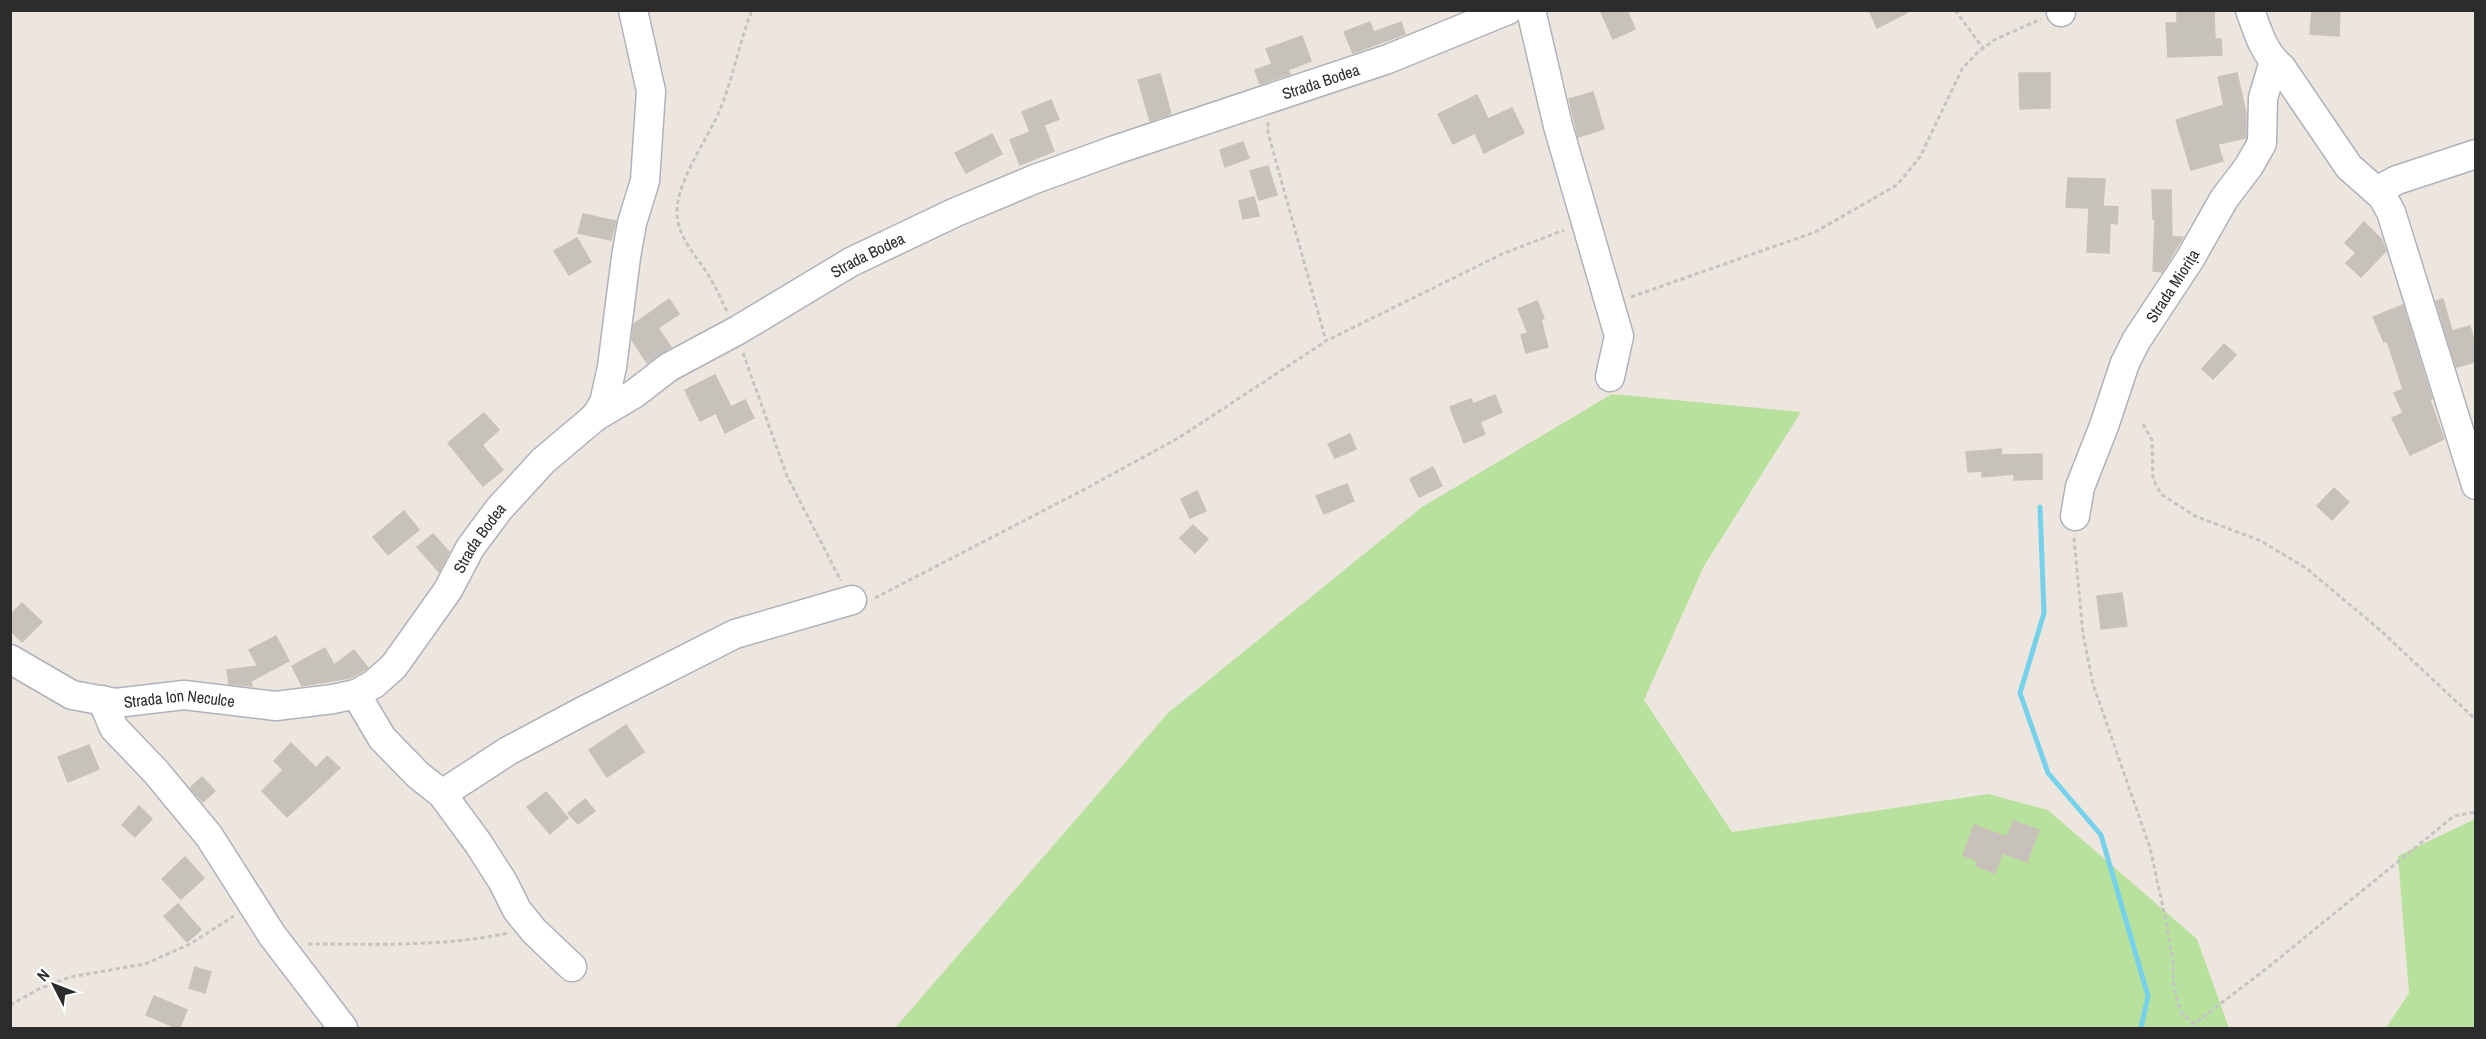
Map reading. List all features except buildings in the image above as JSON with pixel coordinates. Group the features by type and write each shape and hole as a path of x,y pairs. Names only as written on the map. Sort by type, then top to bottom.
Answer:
{"street":[{"path":"595,417 604,403 612,367 626,257 632,223 645,181 647,160 651,91 633,10"},
{"name":"Strada Bodea","path":"356,694 374,684 394,666 448,590 470,548 499,509 543,461 595,417 634,394 669,367 738,330 851,262 956,212 1035,179 1115,150 1388,59 1508,10"},
{"path":"1531,10 1558,126 1619,336 1610,377"},
{"path":"2250,10 2256,28 2277,64 2349,167 2382,196 2391,212 2475,485"},
{"name":"Strada Miorița","path":"2075,516 2080,487 2104,426 2135,366 2142,332 2185,268 2224,199 2262,143 2264,98 2277,64"},
{"path":"2376,191 2397,180 2475,154"},
{"path":"442,794 508,751 735,634 852,600"},
{"name":"Strada Ion Neculce","path":"10,659 72,695 116,703 184,695 276,706 356,694"},
{"path":"356,694 382,738 418,775 442,794 478,843 503,882 517,910 534,931 572,967"},
{"path":"102,700 114,728 156,772 209,836 279,944 343,1029"}],"path":[{"path":"752,10 719,111 685,178 677,213 681,232 689,249 710,277 738,330 746,365 787,476 852,600 870,601 1087,488 1180,437 1326,341 1502,254 1587,221"},
{"path":"1955,10 1983,48"},
{"path":"1610,306 1651,288 1730,263 1815,232 1897,184 1920,157 1962,69 1994,40 2061,11"},
{"path":"1270,100 1268,133 1326,341"},
{"path":"2143,424 2152,440 2153,479 2161,494 2195,516 2261,541 2306,568 2380,630 2475,720"},
{"path":"2075,516 2074,534 2080,604 2091,676 2150,848 2166,921 2176,995 2182,1014 2194,1024 2454,816 2475,812"},
{"path":"10,1005 39,989 70,977 146,964 190,944 252,904"},
{"path":"279,944 387,944 486,938 518,931 534,931"}],"green space":[{"path":"1612,394 1801,412 1704,566 1644,700 1732,832 1988,794 2048,810 2197,939 2229,1028 895,1028 1168,713 1422,507"},
{"path":"2475,819 2475,1028 2386,1028 2409,993 2398,856"}],"waterway":[{"path":"2040,507 2044,613 2020,693 2048,773 2101,835 2148,996 2141,1028"}]}
